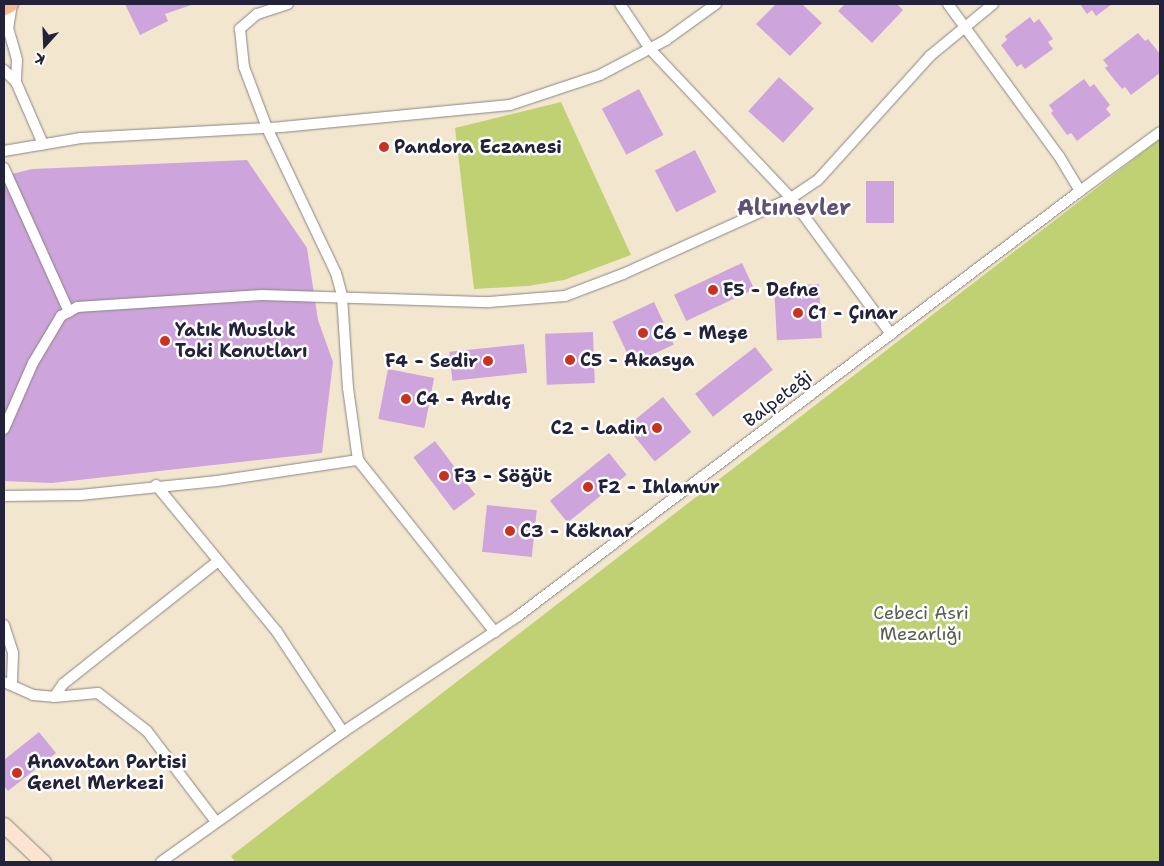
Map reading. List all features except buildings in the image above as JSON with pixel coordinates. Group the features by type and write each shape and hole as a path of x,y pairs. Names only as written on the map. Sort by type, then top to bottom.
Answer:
{"main road":[{"path":"4,7 11,4"}],"street":[{"path":"11,4 8,28 17,60 16,82"},
{"path":"288,4 257,14 240,29 244,67 267,128 336,273 342,296 347,379 358,460 495,632"},
{"path":"620,4 650,49 790,198 890,334"},
{"path":"4,151 82,138 267,128 510,105 600,75 650,49 716,4"},
{"path":"948,4 965,24 1059,156 1080,191"},
{"path":"4,429 33,363 61,316 77,307 252,296 342,296 472,303 565,296 632,270 790,198 818,180 930,56 965,24 993,4"},
{"path":"4,70 16,82 43,144"},
{"name":"Balpeteği","path":"161,862 343,732 495,632 1160,132"},
{"path":"4,168 69,312"},
{"path":"4,496 80,495 156,485 225,480 358,460"},
{"path":"156,485 217,562 277,632 343,732"},
{"path":"54,697 63,684 217,562"},
{"path":"4,625 14,653 8,683 33,695 54,697 98,693 147,732 216,822"},
{"path":"4,825 43,862"}],"green space":[{"path":"561,102 631,255 564,280 528,286 474,289 455,128"},
{"name":"Cebeci Asri Mezarlığı","path":"1160,139 1160,862 235,862 231,856"}],"place":[{"name":"Pandora Eczanesi","path":"384,147"},
{"name":"F5 - Defne","path":"713,290"},
{"name":"C1 - Çınar","path":"798,313"},
{"name":"C6 - Meşe","path":"643,333"},
{"name":"Yatık Musluk Toki Konutları","path":"165,341"},
{"name":"C5 - Akasya","path":"570,360"},
{"name":"F4 - Sedir","path":"488,361"},
{"name":"C4 - Ardıç","path":"406,399"},
{"name":"C2 - Ladin","path":"657,428"},
{"name":"F3 - Söğüt","path":"444,476"},
{"name":"F2 - Ihlamur","path":"588,487"},
{"name":"C3 - Köknar","path":"510,531"},
{"name":"Anavatan Partisi Genel Merkezi","path":"17,773"}],"district":[{"name":"Altınevler","path":"794,208"}]}
